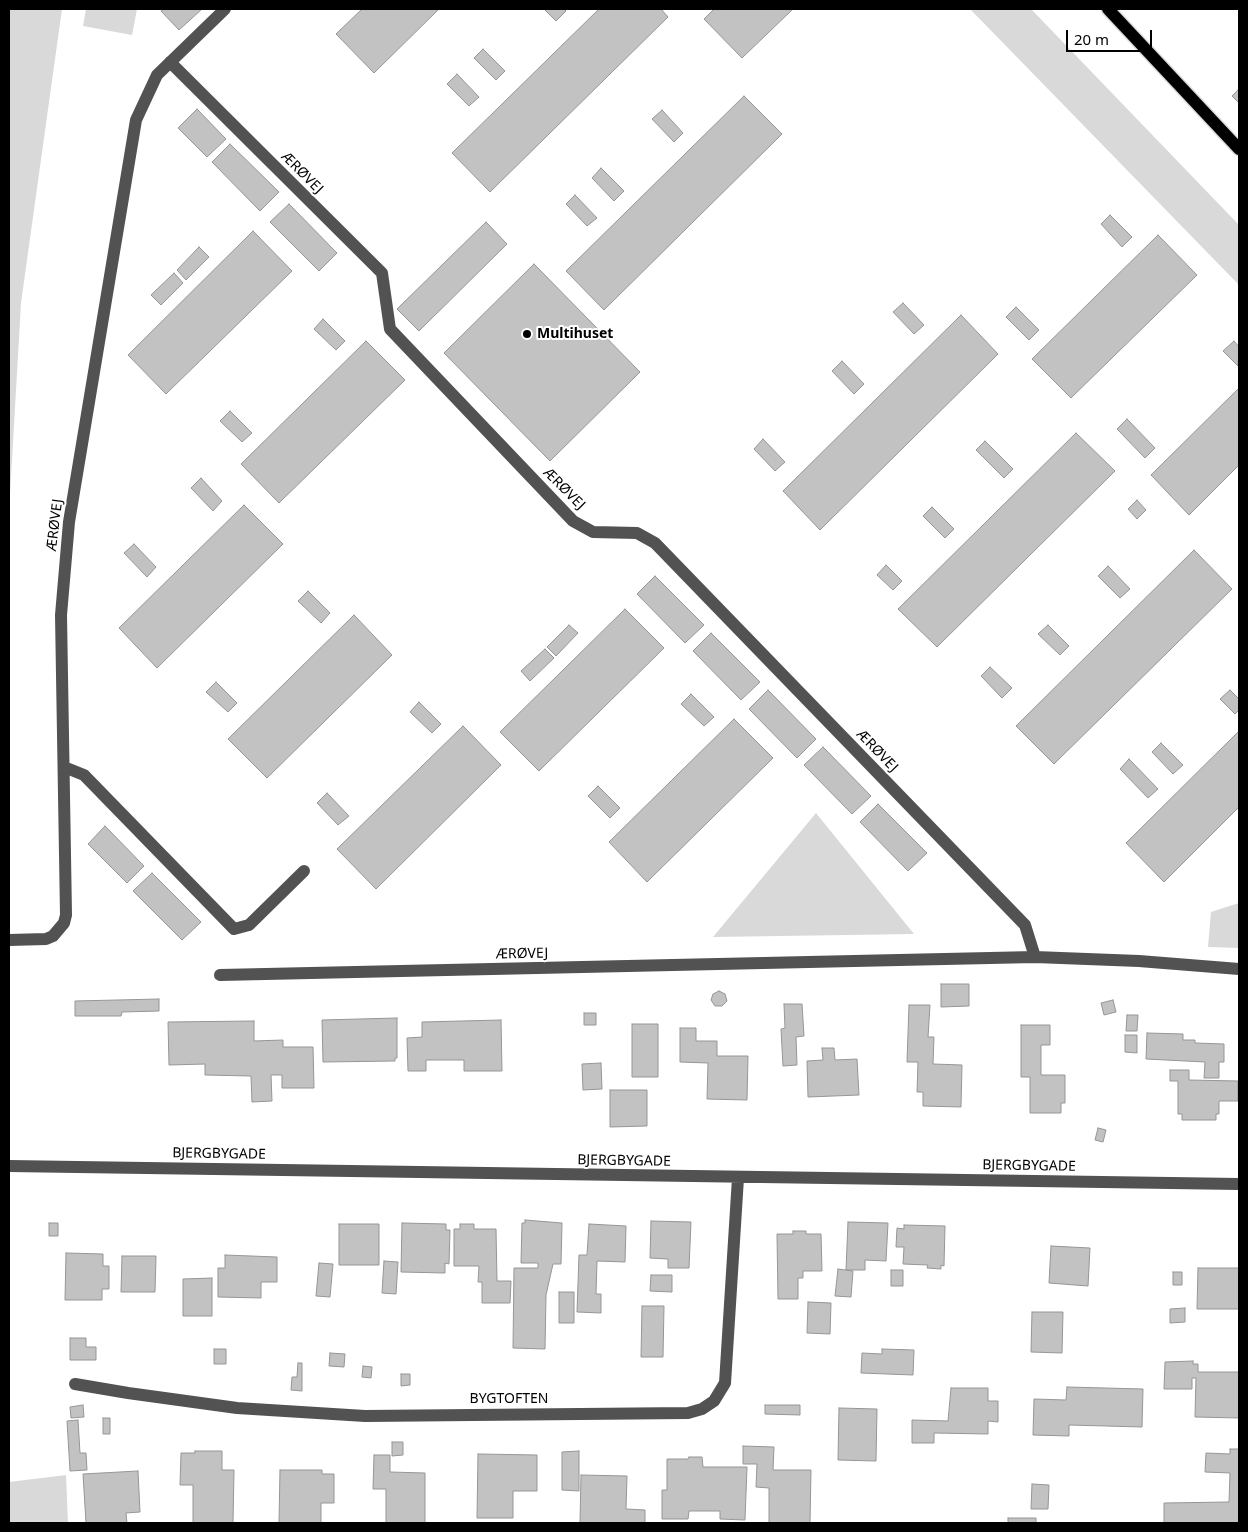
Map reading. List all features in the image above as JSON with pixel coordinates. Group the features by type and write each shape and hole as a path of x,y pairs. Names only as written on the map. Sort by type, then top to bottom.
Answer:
{"main road":[{"path":"1108,9 1239,149"}],"street":[{"name":"ÆRØVEJ","path":"9,940 46,939 53,936 64,923 66,915 61,615 69,522 136,120 157,75 225,9"},
{"name":"ÆRØVEJ","path":"170,62 382,273 390,329 573,521 593,532 637,533 655,543 1025,925 1035,957"},
{"path":"64,767 84,775 234,929 249,925 304,871"},
{"name":"ÆRØVEJ","path":"220,975 1035,957 1139,961 1239,969"},
{"name":"BJERGBYGADE","path":"9,1166 1239,1184"},
{"name":"BYGTOFTEN","path":"75,1384 128,1394 236,1408 365,1416 688,1413 702,1409 714,1401 725,1383 738,1178"}],"shaded area":[{"path":"9,9 62,9 21,303 9,512"},
{"path":"86,9 137,9 132,35 83,26"},
{"path":"970,9 1031,9 1239,225 1239,285"},
{"path":"816,813 914,934 713,937"},
{"path":"1239,903 1239,948 1208,947 1211,912"},
{"path":"66,1475 68,1523 9,1523 9,1482"}],"building":[{"path":"164,9 202,9 179,30 161,11"},
{"path":"362,9 439,9 374,73 336,34"},
{"path":"544,9 564,9 566,11 556,21"},
{"path":"599,9 661,9 668,17 490,192 452,153"},
{"path":"714,9 793,9 742,58 704,19"},
{"path":"483,49 505,71 496,80 474,58"},
{"path":"457,74 479,97 469,106 447,84"},
{"path":"1238,90 1239,92 1239,103 1232,96"},
{"path":"744,96 782,134 604,310 566,271"},
{"path":"197,109 226,139 207,157 178,128"},
{"path":"662,110 683,133 674,142 652,119"},
{"path":"230,144 279,192 260,211 212,162"},
{"path":"601,168 624,191 614,201 592,178"},
{"path":"575,195 597,218 587,226 566,204"},
{"path":"289,204 337,253 319,271 270,222"},
{"path":"1110,215 1132,237 1122,247 1101,224"},
{"path":"486,222 507,244 419,331 397,309"},
{"path":"253,231 292,271 166,394 128,355"},
{"path":"1158,235 1197,275 1071,398 1032,359"},
{"path":"199,247 209,257 186,280 177,270"},
{"path":"534,264 640,372 550,461 444,353"},
{"path":"174,273 183,283 161,305 151,295"},
{"path":"903,303 924,325 914,334 893,312"},
{"path":"1016,307 1039,330 1029,340 1006,317"},
{"path":"961,315 998,354 820,530 783,491"},
{"path":"323,319 345,341 336,350 314,329"},
{"path":"366,341 405,380 279,503 241,464"},
{"path":"1234,341 1239,347 1238,366 1223,351"},
{"path":"842,361 864,384 854,394 832,371"},
{"path":"1239,388 1239,465 1189,515 1151,475"},
{"path":"230,411 252,433 242,442 220,421"},
{"path":"1127,419 1155,448 1145,458 1117,429"},
{"path":"1076,433 1115,471 937,647 898,609"},
{"path":"763,439 785,462 775,471 754,449"},
{"path":"985,441 1013,469 1004,478 976,450"},
{"path":"201,478 222,501 213,511 191,488"},
{"path":"1137,500 1146,510 1137,519 1128,509"},
{"path":"244,505 283,544 157,668 119,628"},
{"path":"932,507 954,529 945,538 923,516"},
{"path":"134,544 156,567 147,577 124,553"},
{"path":"1194,550 1232,589 1054,764 1016,726"},
{"path":"886,565 902,581 893,590 877,575"},
{"path":"1108,566 1130,589 1120,598 1098,576"},
{"path":"655,576 704,625 685,643 637,594"},
{"path":"308,591 330,613 321,623 298,601"},
{"path":"625,609 664,648 539,771 500,732"},
{"path":"354,615 392,655 267,778 228,739"},
{"path":"569,625 578,633 556,656 547,647"},
{"path":"1048,625 1069,646 1060,655 1038,634"},
{"path":"711,633 760,682 741,700 693,651"},
{"path":"545,649 554,658 530,681 521,671"},
{"path":"990,667 1012,688 1002,698 981,676"},
{"path":"216,682 237,703 228,712 206,692"},
{"path":"768,690 816,739 797,758 749,709"},
{"path":"1230,690 1239,699 1239,710 1235,714 1220,699"},
{"path":"691,694 714,717 704,726 681,704"},
{"path":"419,702 441,724 432,733 410,712"},
{"path":"734,719 773,758 647,882 609,842"},
{"path":"463,726 501,765 376,889 337,849"},
{"path":"1239,731 1239,807 1164,882 1126,843"},
{"path":"1161,743 1183,765 1173,774 1152,752"},
{"path":"823,747 871,796 852,814 804,765"},
{"path":"1129,759 1158,789 1148,798 1120,769"},
{"path":"598,786 620,808 610,818 588,796"},
{"path":"327,793 349,816 338,825 317,803"},
{"path":"878,804 927,853 908,871 860,822"},
{"path":"105,826 144,866 127,883 88,844"},
{"path":"152,873 201,922 182,940 133,891"},
{"path":"941,984 969,984 969,1006 941,1007"},
{"path":"719,991 725,994 727,1001 722,1006 715,1006 711,1000 713,994"},
{"path":"159,999 159,1011 122,1012 121,1016 75,1016 75,1001"},
{"path":"1113,1000 1116,1012 1104,1015 1101,1003"},
{"path":"784,1004 802,1004 804,1036 796,1037 797,1065 783,1066 781,1029 785,1028"},
{"path":"909,1005 930,1005 928,1037 934,1037 933,1064 962,1065 961,1107 923,1106 923,1092 917,1092 918,1062 907,1062"},
{"path":"584,1013 596,1013 596,1025 584,1025"},
{"path":"1127,1015 1138,1015 1137,1031 1126,1031"},
{"path":"397,1018 397,1058 395,1058 395,1061 323,1062 322,1020"},
{"path":"501,1020 502,1071 464,1071 464,1060 426,1060 426,1071 408,1071 407,1038 422,1037 422,1022"},
{"path":"254,1021 254,1041 283,1040 283,1047 313,1047 314,1088 282,1088 282,1075 271,1075 272,1101 252,1102 251,1076 205,1075 205,1064 169,1065 168,1022"},
{"path":"632,1024 658,1024 658,1077 632,1077"},
{"path":"1021,1025 1050,1025 1050,1045 1041,1045 1041,1075 1065,1075 1065,1103 1061,1103 1061,1113 1030,1113 1030,1077 1021,1077"},
{"path":"680,1028 696,1028 696,1041 717,1041 717,1056 748,1056 747,1100 707,1099 708,1063 680,1062"},
{"path":"1147,1033 1183,1034 1183,1040 1195,1040 1195,1043 1224,1044 1224,1062 1219,1062 1219,1078 1204,1078 1205,1062 1146,1059"},
{"path":"1125,1035 1137,1035 1137,1053 1125,1052"},
{"path":"822,1048 834,1048 835,1060 857,1059 859,1095 808,1097 807,1061 823,1060"},
{"path":"601,1063 602,1089 583,1090 582,1064"},
{"path":"1170,1070 1189,1070 1189,1080 1238,1081 1238,1101 1219,1101 1219,1114 1216,1114 1216,1120 1182,1120 1182,1114 1178,1114 1178,1081 1170,1081"},
{"path":"610,1090 647,1090 647,1126 610,1127"},
{"path":"1098,1128 1106,1130 1103,1142 1095,1140"},
{"path":"525,1220 562,1223 561,1264 553,1264 546,1295 545,1349 513,1348 514,1268 538,1268 538,1263 521,1263 522,1223 525,1223"},
{"path":"651,1221 691,1222 689,1268 668,1268 668,1259 650,1258"},
{"path":"848,1222 888,1223 886,1261 865,1260 865,1270 846,1270"},
{"path":"49,1223 58,1223 58,1236 49,1236"},
{"path":"402,1223 446,1224 446,1230 450,1230 449,1264 445,1263 445,1273 401,1272"},
{"path":"339,1224 379,1224 379,1265 339,1265"},
{"path":"460,1224 474,1224 474,1229 496,1229 497,1281 511,1281 510,1303 482,1303 482,1282 478,1282 479,1266 454,1266 454,1229 460,1229"},
{"path":"589,1224 626,1226 625,1262 597,1261 596,1294 601,1294 601,1313 577,1312 579,1255 587,1255"},
{"path":"904,1225 945,1226 944,1266 941,1265 941,1269 927,1268 928,1265 903,1264 904,1247 896,1247 897,1228 904,1229"},
{"path":"793,1231 806,1231 806,1234 821,1234 822,1271 803,1271 803,1278 798,1278 798,1299 778,1299 777,1234 793,1234"},
{"path":"1051,1246 1090,1248 1088,1286 1049,1283"},
{"path":"66,1253 103,1254 103,1266 109,1266 109,1289 102,1289 102,1300 65,1300"},
{"path":"225,1255 277,1257 277,1282 261,1282 261,1298 218,1297 218,1268 225,1268"},
{"path":"122,1256 156,1256 155,1292 121,1292"},
{"path":"384,1261 398,1262 396,1294 382,1293"},
{"path":"319,1263 333,1264 330,1297 316,1296"},
{"path":"1198,1268 1239,1268 1239,1309 1197,1309"},
{"path":"838,1269 853,1271 851,1297 835,1296"},
{"path":"891,1270 903,1270 903,1286 891,1286"},
{"path":"1173,1272 1182,1272 1182,1285 1173,1285"},
{"path":"651,1275 672,1275 672,1292 650,1291"},
{"path":"212,1278 212,1316 183,1316 183,1279"},
{"path":"559,1292 574,1292 574,1323 559,1323"},
{"path":"808,1302 831,1303 830,1334 807,1333"},
{"path":"642,1306 664,1306 663,1357 641,1357"},
{"path":"1185,1308 1185,1322 1170,1323 1170,1309"},
{"path":"1032,1312 1063,1312 1062,1353 1031,1352"},
{"path":"70,1338 86,1338 86,1347 96,1347 96,1360 70,1360"},
{"path":"214,1349 226,1349 226,1364 214,1364"},
{"path":"882,1349 914,1350 913,1375 861,1373 862,1353 882,1354"},
{"path":"330,1353 345,1354 344,1367 329,1366"},
{"path":"1193,1361 1193,1364 1198,1364 1198,1372 1239,1372 1239,1418 1195,1417 1196,1378 1192,1378 1192,1389 1164,1389 1165,1362"},
{"path":"298,1363 302,1363 302,1391 291,1390 292,1377 297,1377"},
{"path":"363,1366 372,1367 371,1378 362,1377"},
{"path":"401,1374 410,1374 410,1385 401,1386"},
{"path":"1067,1387 1143,1389 1142,1427 1069,1425 1069,1436 1033,1435 1034,1399 1066,1400"},
{"path":"951,1388 988,1388 988,1401 998,1401 998,1422 988,1421 988,1434 934,1433 934,1443 912,1443 912,1420 948,1421"},
{"path":"83,1405 84,1417 71,1418 70,1407"},
{"path":"765,1405 800,1405 800,1415 765,1414"},
{"path":"839,1408 877,1409 876,1461 838,1460"},
{"path":"103,1418 110,1418 110,1434 103,1434"},
{"path":"78,1420 80,1453 86,1453 87,1470 70,1471 67,1421"},
{"path":"392,1442 403,1442 403,1455 392,1456"},
{"path":"743,1446 774,1447 773,1470 811,1470 810,1523 769,1523 769,1488 756,1487 757,1464 743,1464"},
{"path":"1230,1449 1239,1449 1239,1523 1164,1523 1164,1503 1229,1502 1230,1473 1205,1472 1206,1453 1230,1454"},
{"path":"195,1451 222,1451 222,1470 234,1470 233,1523 193,1523 193,1485 180,1485 181,1453 195,1453"},
{"path":"579,1451 579,1491 562,1490 562,1452"},
{"path":"478,1454 537,1455 537,1491 513,1491 513,1518 477,1518"},
{"path":"374,1455 390,1455 390,1472 425,1473 425,1523 386,1523 386,1489 373,1489"},
{"path":"689,1457 702,1457 703,1467 747,1467 745,1520 720,1519 720,1511 689,1511 688,1519 662,1519 662,1490 667,1490 667,1459 688,1459"},
{"path":"280,1470 322,1470 322,1474 334,1474 334,1503 321,1503 321,1523 279,1523"},
{"path":"138,1471 140,1512 126,1513 127,1523 86,1523 83,1474"},
{"path":"581,1475 627,1476 626,1509 645,1510 645,1523 580,1523"},
{"path":"1032,1484 1049,1485 1048,1509 1031,1509"},
{"path":"1008,1518 1036,1518 1036,1523 1008,1523"}],"place":[{"name":"Multihuset","path":"527,334"}]}
